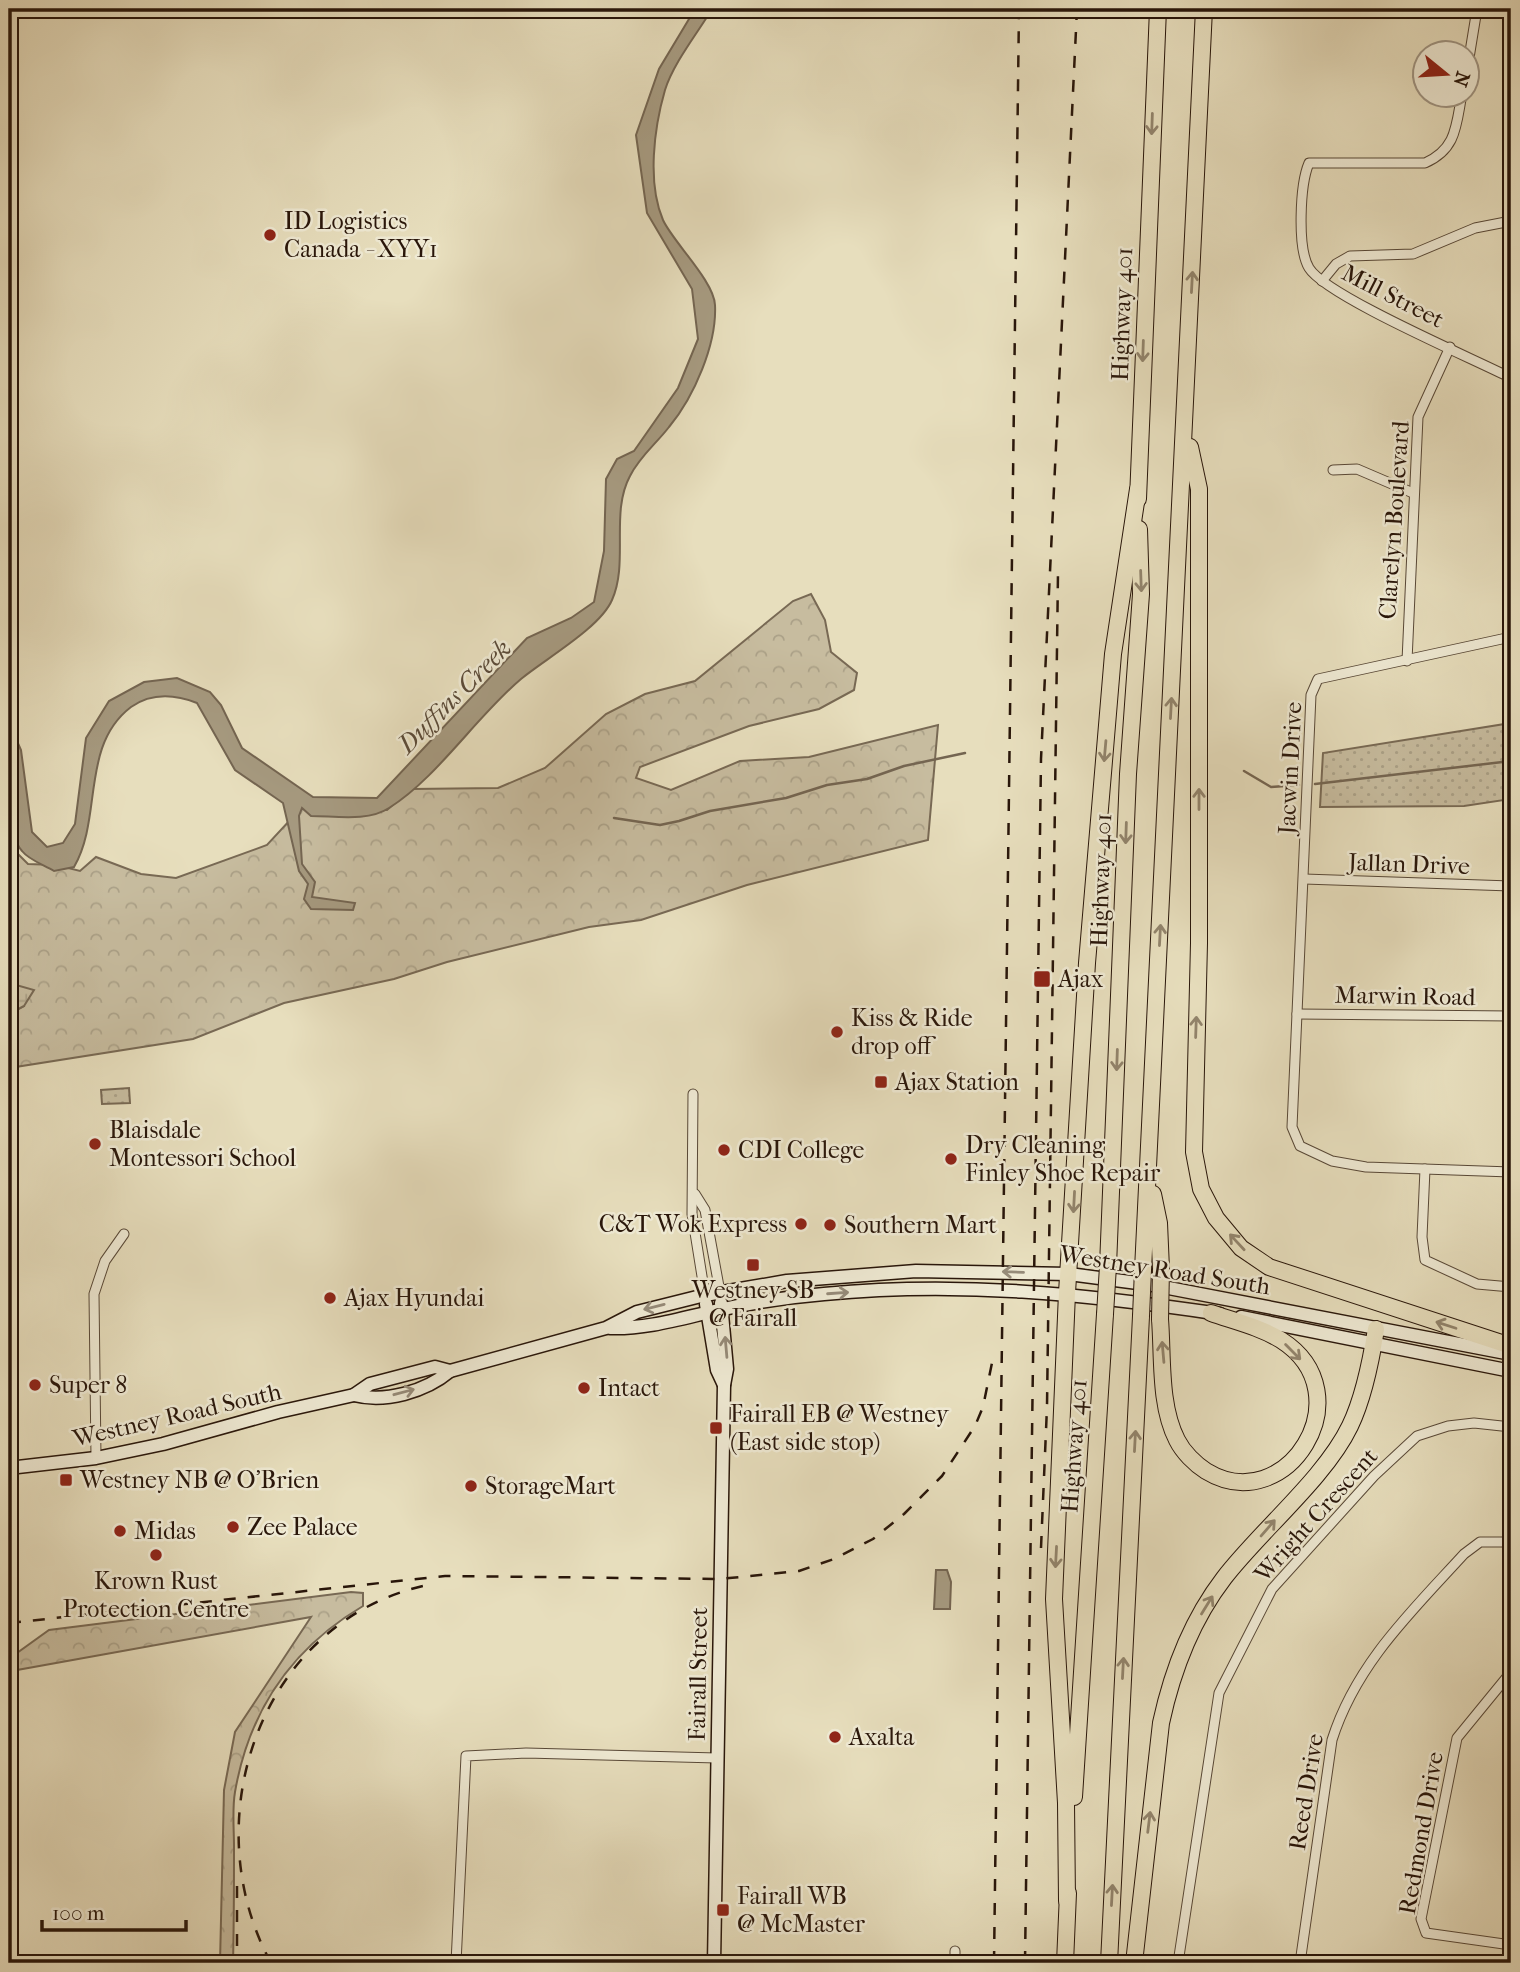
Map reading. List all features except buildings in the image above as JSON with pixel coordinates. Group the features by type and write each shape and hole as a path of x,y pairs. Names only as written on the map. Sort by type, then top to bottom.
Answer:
{"highway":[{"name":"Highway 401","path":"1065,1963 1108,1266 1128,774 1141,594 1138,489 1158,9"},
{"path":"1109,1963 1205,9"},
{"path":"1185,423 1199,489 1199,943 1194,1114 1195,1152 1201,1189 1216,1218 1241,1248 1269,1267 1511,1346"},
{"path":"1067,1901 1066,1803 1054,1599 1067,1293 1087,962 1113,654 1138,489"},
{"path":"1149,1175 1159,1223 1160,1319 1168,1417 1177,1441 1200,1467 1226,1480 1262,1478 1297,1458 1310,1440 1318,1401 1315,1383 1296,1353 1281,1340 1211,1312"},
{"path":"1134,1963 1161,1723 1169,1686 1193,1628 1223,1579 1340,1445 1362,1396 1375,1337"}],"main road":[{"name":"Westney Road South","path":"9,1468 96,1458 354,1395 374,1400 436,1383 450,1371 606,1328 637,1312 705,1295 787,1280 905,1271 1069,1274 1180,1289 1511,1371"},
{"name":"Westney Road South","path":"606,1328 639,1329 722,1309 869,1290 1018,1289 1170,1304 1375,1337 1511,1354"},
{"name":"Fairall Street","path":"714,1963 724,1385 727,1369 720,1292"},
{"name":"Fairall Street","path":"705,1295 717,1370 724,1385"}],"street":[{"path":"1472,38 1476,9"},
{"name":"Mill Street","path":"1459,108 1454,137 1441,156 1425,163 1309,163 1303,178 1303,250 1309,268 1337,293 1511,378"},
{"path":"1322,281 1336,264 1350,256 1413,254 1475,228 1511,222"},
{"name":"Clarelyn Boulevard","path":"1406,660 1418,417 1450,347"},
{"path":"1333,470 1357,469 1413,494"},
{"name":"Jacwin Drive","path":"1511,637 1318,680 1314,687 1311,695 1292,1127 1300,1146 1332,1161 1366,1167 1511,1172"},
{"name":"Jallan Drive","path":"1304,879 1511,886"},
{"name":"Marwin Road","path":"1297,1014 1511,1016"},
{"path":"694,1094 695,1194 692,1214 705,1295"},
{"path":"1424,1169 1422,1237 1425,1260 1477,1283 1511,1287"},
{"path":"695,1194 705,1210 720,1292"},
{"path":"96,1458 94,1294 105,1261 124,1234"},
{"name":"Wright Crescent","path":"1178,1963 1219,1693 1272,1589 1374,1476 1417,1436 1448,1426 1474,1423 1511,1427"},
{"name":"Reed Drive","path":"1300,1963 1332,1740 1340,1714 1380,1646 1464,1554 1480,1542 1511,1542"},
{"name":"Redmond Drive","path":"1511,1672 1457,1738 1421,1919 1426,1933 1511,1945"},
{"path":"456,1963 466,1755 718,1758"},
{"path":"954,1963 955,1951"}],"green space":[{"path":"811,594 825,620 831,652 857,673 854,690 819,709 749,726 640,767 636,778 671,790 740,761 809,757 938,725 928,840 747,885 641,920 589,927 447,962 394,979 284,1003 193,1039 9,1068 9,1014 24,1006 16,983 9,983 9,845 28,864 56,865 80,871 96,857 141,874 176,878 267,845 303,806 387,810 411,789 498,788 545,768 606,714 645,694 695,681 793,601"},
{"path":"1511,723 1511,799 1464,806 1320,807 1323,753"},
{"path":"9,983 34,990 24,1006 9,1014"},
{"path":"129,1088 130,1103 102,1104 101,1090"},
{"path":"351,1592 363,1593 363,1606 315,1641 295,1662 278,1684 251,1735 234,1799 233,1963 220,1963 224,1790 235,1732 311,1617 17,1670 17,1653 49,1630"}],"shaded area":[{"name":"Duffins Creek","path":"695,9 733,9 707,17 673,71 665,90 655,138 655,189 663,220 701,273 713,295 715,320 708,353 687,401 669,427 638,462 624,490 617,585 606,611 584,632 504,694 424,781 389,808 371,815 351,817 311,816 302,808 299,816 302,864 315,882 312,897 355,903 353,910 311,909 304,899 308,884 299,871 283,803 235,770 197,703 180,698 163,696 139,702 115,723 98,762 88,826 74,867 54,871 29,857 15,840 11,825 8,790 9,723 21,750 32,832 47,847 63,843 75,824 86,738 109,701 144,682 177,678 210,692 221,705 242,748 313,797 377,798 527,638 571,618 594,602 604,551 606,479 617,459 634,451 678,388 698,339 692,289 647,213 636,135 659,69"},
{"path":"936,1570 947,1570 951,1582 950,1609 934,1609"}],"waterway":[{"path":"614,818 660,825 710,811 786,798 827,785 867,779 904,766 965,753"},
{"path":"1315,784 1511,761"},
{"path":"1244,771 1271,787 1299,785"}],"railway":[{"path":"994,1963 1019,9"},
{"path":"1025,1963 1041,759 1077,9"},
{"path":"1041,1548 1047,1407 1058,572"},
{"path":"9,1623 445,1576 720,1579 799,1571 834,1559 873,1539 904,1514 942,1476 975,1426 983,1407 994,1353"},
{"path":"271,1963 248,1906 239,1847 242,1788 258,1731 286,1680 324,1637 373,1604 432,1584"},
{"path":"237,1886 237,1963"}],"place":[{"name":"ID Logistics Canada - XYY1","path":"270,235"},
{"name":"Ajax","path":"1042,979"},
{"name":"Kiss & Ride drop off","path":"837,1032"},
{"name":"Ajax Station","path":"881,1082"},
{"name":"Blaisdale Montessori School","path":"95,1144"},
{"name":"CDI College","path":"724,1150"},
{"name":"Dry Cleaning Finley Shoe Repair","path":"951,1159"},
{"name":"C&T Wok Express","path":"801,1224"},
{"name":"Southern Mart","path":"830,1225"},
{"name":"Westney SB @ Fairall","path":"753,1265"},
{"name":"Ajax Hyundai","path":"330,1298"},
{"name":"Super 8","path":"35,1385"},
{"name":"Intact","path":"584,1388"},
{"name":"Fairall EB @ Westney (East side stop)","path":"716,1428"},
{"name":"Westney NB @ O'Brien","path":"66,1480"},
{"name":"StorageMart","path":"471,1486"},
{"name":"Zee Palace","path":"233,1527"},
{"name":"Midas","path":"120,1531"},
{"name":"Krown Rust Protection Centre","path":"156,1555"},
{"name":"Axalta","path":"835,1737"},
{"name":"Fairall WB @ McMaster","path":"723,1910"}]}
